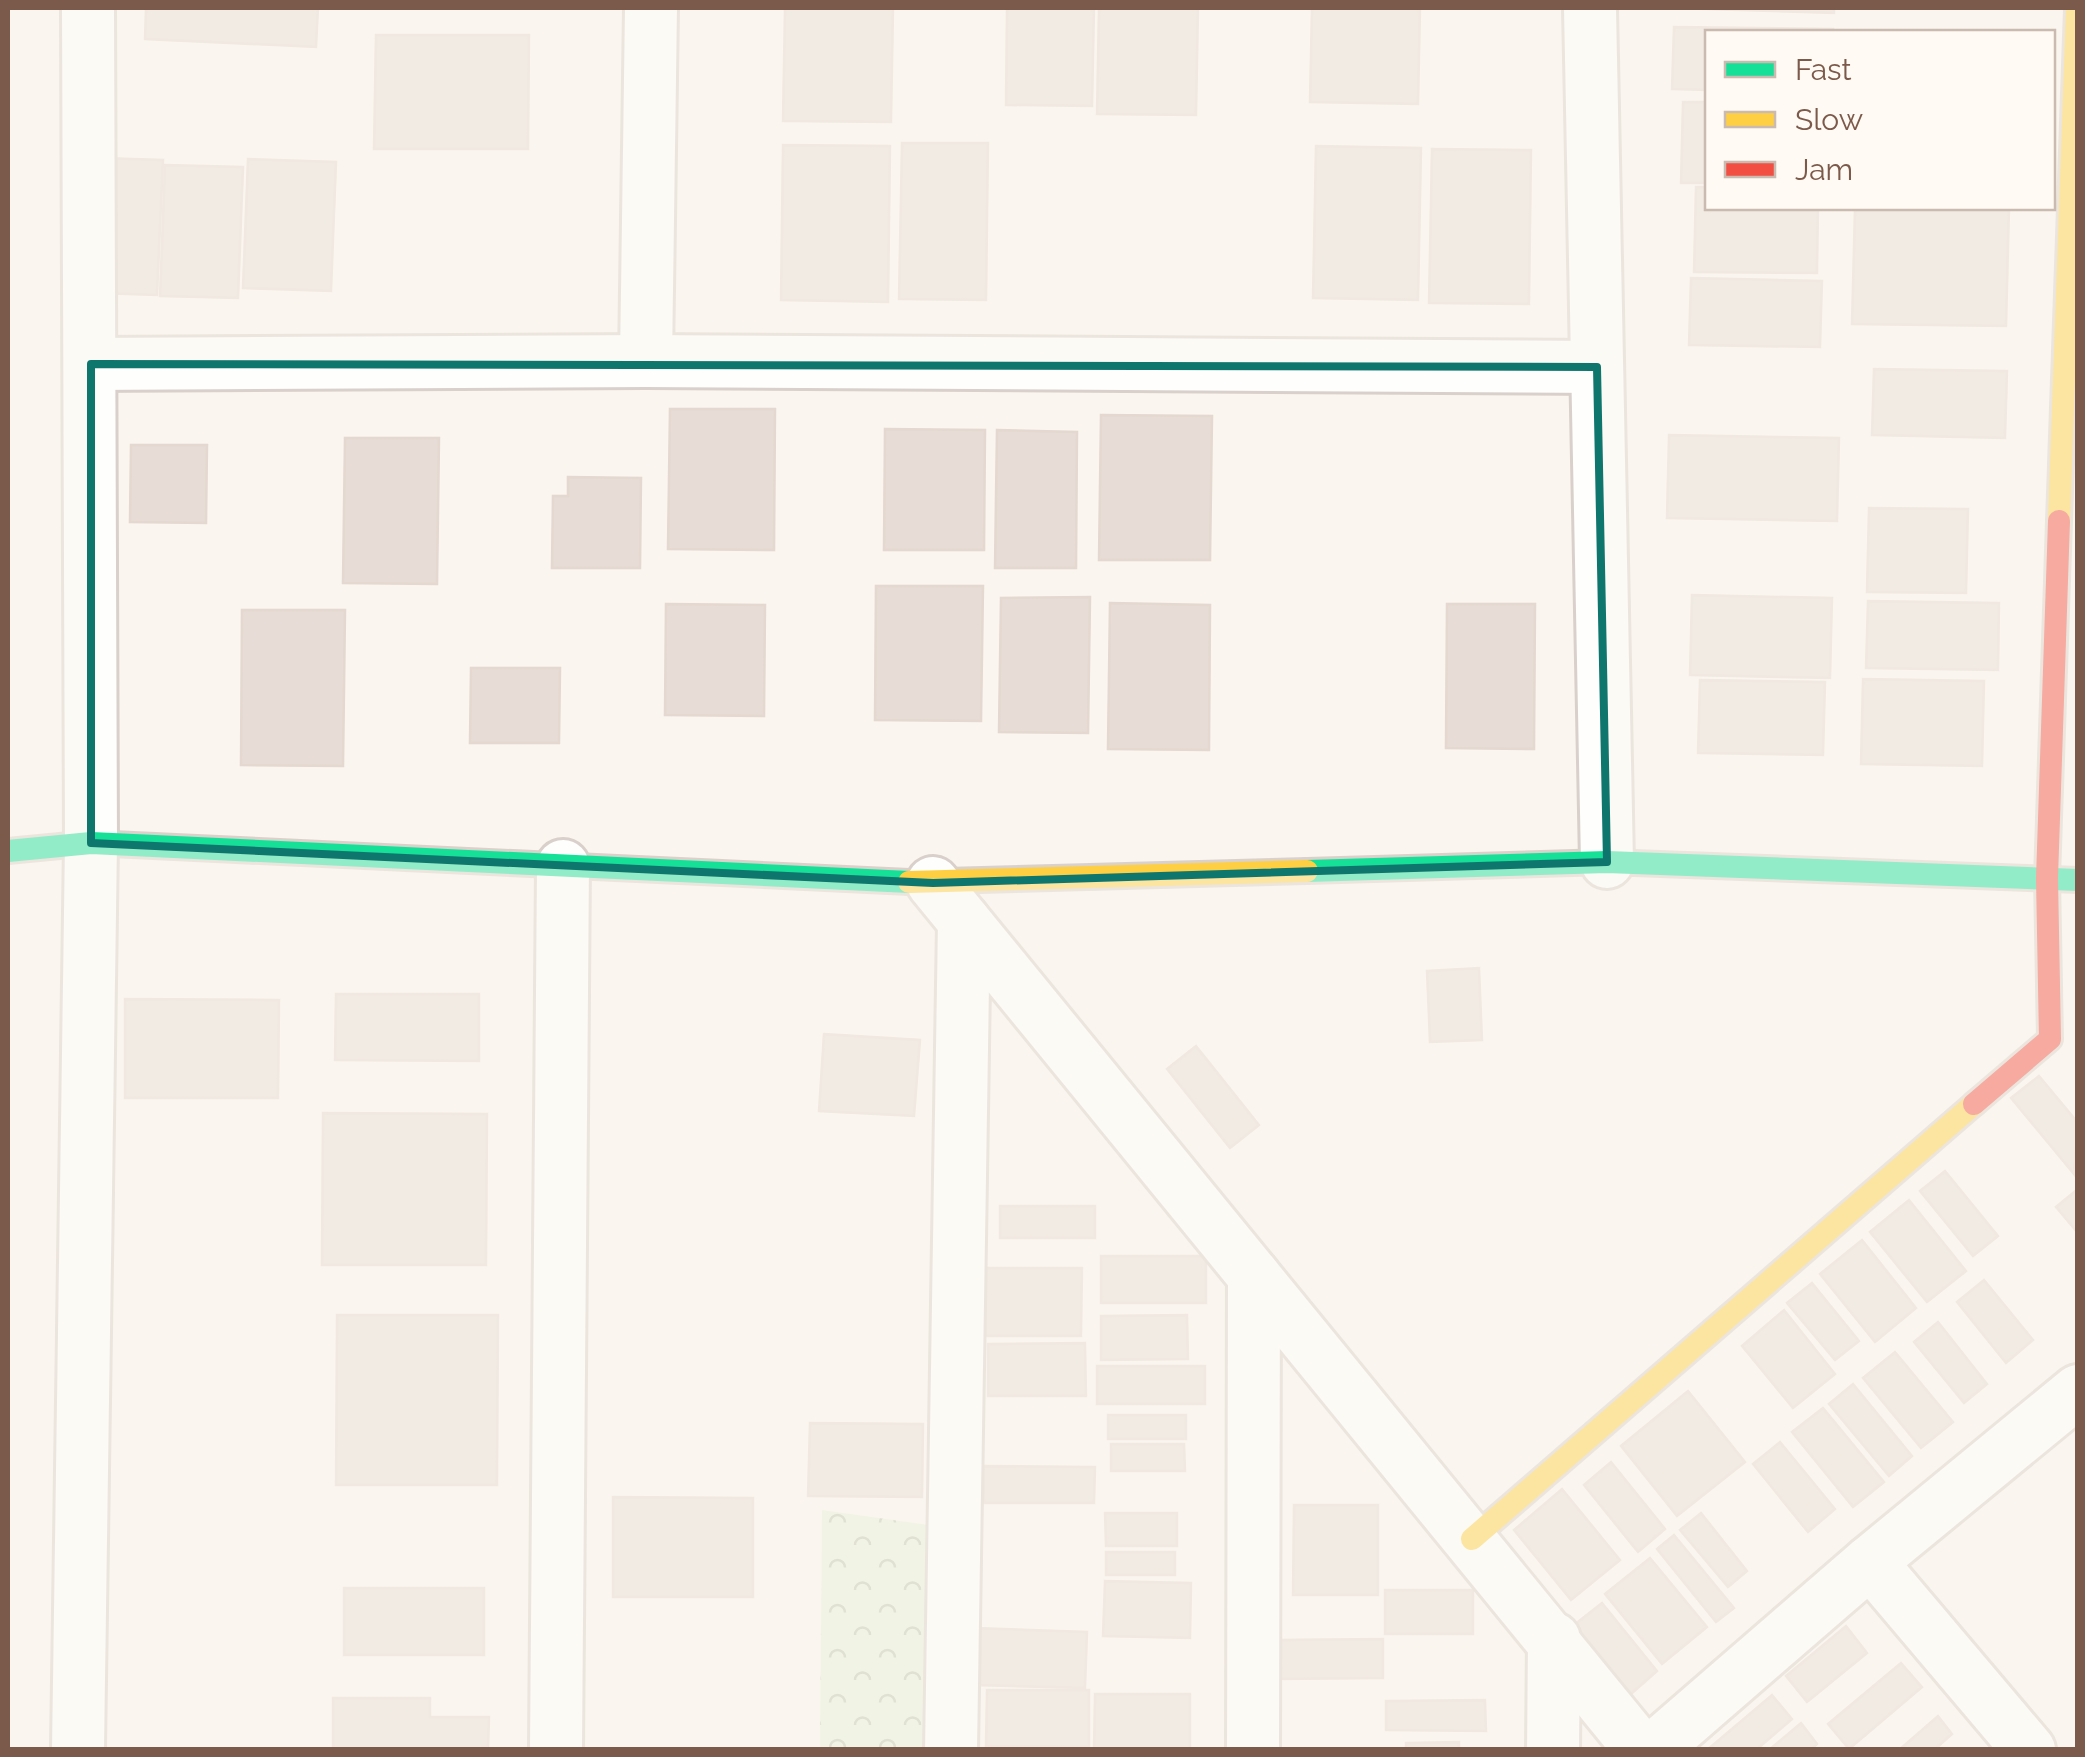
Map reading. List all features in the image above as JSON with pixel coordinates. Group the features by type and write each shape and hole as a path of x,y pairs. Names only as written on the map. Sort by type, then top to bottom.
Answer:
{"street":[{"path":"78,1750 92,843 88,8"},
{"path":"646,361 651,8"},
{"path":"1590,8 1608,862"},
{"path":"1472,1539 2064,1050 2047,878 2075,168 2077,8"},
{"path":"90,364 646,361 1597,367"},
{"path":"8,851 92,843 563,866 949,902 1608,862 2078,880"},
{"path":"556,1750 563,866"},
{"path":"949,902 1641,1750"},
{"path":"949,902 952,1750"},
{"path":"1253,1750 1254,1276"},
{"path":"1653,1750 1870,1562 2075,1398"},
{"path":"1870,1562 2029,1750"},
{"path":"1553,1750 1554,1639"}],"highlighted area":[{"path":"91,364 1597,367 1607,862 933,883 91,843"}],"green space":[{"path":"822,1510 943,1527 938,1749 820,1750"}],"building":[{"path":"146,8 318,8 316,47 145,39"},
{"path":"785,8 893,8 891,122 783,121"},
{"path":"1007,8 1094,8 1092,106 1006,105"},
{"path":"1099,8 1198,8 1196,115 1097,114"},
{"path":"1312,8 1420,8 1418,104 1310,102"},
{"path":"1675,8 1834,8 1834,13"},
{"path":"1674,27 1833,29 1705,30 1705,90 1672,89"},
{"path":"376,35 529,35 528,149 374,149"},
{"path":"1683,102 1705,102 1705,183 1681,183"},
{"path":"902,143 988,143 986,300 899,299"},
{"path":"783,145 890,146 888,302 781,300"},
{"path":"1316,146 1421,148 1418,300 1313,298"},
{"path":"1432,149 1531,150 1529,304 1429,303"},
{"path":"102,158 163,160 157,295 96,293"},
{"path":"248,159 336,162 331,291 243,288"},
{"path":"165,165 243,167 238,298 160,296"},
{"path":"1696,187 1705,187 1705,210 1818,210 1817,273 1694,272"},
{"path":"1855,210 2009,210 2006,326 1852,324"},
{"path":"1691,278 1822,281 1820,347 1689,345"},
{"path":"1874,369 2007,371 2005,438 1872,435"},
{"path":"670,409 775,409 774,550 668,549"},
{"path":"1101,415 1212,416 1210,560 1099,560"},
{"path":"885,429 985,430 984,550 884,550"},
{"path":"997,430 1077,432 1076,568 995,568"},
{"path":"1669,435 1839,438 1837,521 1667,518"},
{"path":"345,438 439,438 437,584 343,583"},
{"path":"131,445 207,445 206,523 130,522"},
{"path":"568,477 641,478 640,568 552,568 553,496 568,496"},
{"path":"1869,508 1968,509 1966,593 1867,592"},
{"path":"876,586 983,586 981,721 875,720"},
{"path":"1692,595 1832,598 1830,678 1690,675"},
{"path":"1090,597 1088,733 999,732 1001,598"},
{"path":"1868,601 1999,603 1998,670 1866,668"},
{"path":"1110,603 1210,605 1209,750 1108,749"},
{"path":"666,604 765,605 764,716 665,715"},
{"path":"1447,604 1535,604 1534,749 1446,748"},
{"path":"242,610 345,610 343,766 241,765"},
{"path":"471,668 560,668 559,743 470,743"},
{"path":"1863,679 1984,681 1982,766 1861,764"},
{"path":"1700,680 1825,682 1823,755 1698,753"},
{"path":"1479,968 1482,1040 1430,1042 1427,971"},
{"path":"336,994 479,994 479,1061 335,1060"},
{"path":"125,999 279,1000 278,1098 125,1098"},
{"path":"824,1034 920,1040 914,1116 819,1111"},
{"path":"1196,1046 1259,1125 1230,1148 1167,1069"},
{"path":"2039,1076 2078,1123 2074,1174 2011,1098"},
{"path":"323,1113 487,1114 486,1265 322,1265"},
{"path":"1945,1171 1998,1236 1973,1256 1920,1191"},
{"path":"2078,1189 2078,1233 2056,1207"},
{"path":"1909,1200 1966,1271 1927,1302 1870,1232"},
{"path":"1000,1206 1095,1206 1095,1238 1000,1238"},
{"path":"1862,1240 1916,1308 1875,1342 1820,1274"},
{"path":"1101,1256 1206,1256 1206,1303 1101,1303"},
{"path":"982,1268 1082,1268 1081,1336 982,1336"},
{"path":"1984,1280 2033,1340 2006,1363 1957,1302"},
{"path":"1812,1283 1859,1341 1835,1360 1787,1303"},
{"path":"1784,1310 1835,1374 1793,1408 1742,1346"},
{"path":"337,1315 498,1315 497,1485 336,1485"},
{"path":"1187,1315 1188,1359 1101,1360 1101,1316"},
{"path":"1938,1322 1987,1384 1964,1403 1914,1342"},
{"path":"1085,1343 1086,1396 988,1396 988,1344"},
{"path":"1895,1352 1953,1422 1921,1448 1863,1378"},
{"path":"1097,1366 1205,1366 1205,1404 1097,1404"},
{"path":"1853,1384 1912,1456 1889,1476 1829,1404"},
{"path":"1688,1391 1745,1462 1677,1516 1621,1446"},
{"path":"1823,1408 1884,1482 1853,1507 1792,1432"},
{"path":"1108,1415 1186,1415 1186,1439 1108,1439"},
{"path":"810,1423 923,1424 922,1497 808,1496"},
{"path":"1780,1442 1835,1509 1808,1532 1753,1464"},
{"path":"1111,1444 1184,1444 1185,1471 1111,1471"},
{"path":"1611,1462 1665,1529 1638,1552 1584,1485"},
{"path":"983,1466 1095,1467 1094,1503 984,1503"},
{"path":"1562,1489 1620,1560 1571,1600 1514,1530"},
{"path":"613,1497 753,1498 753,1597 613,1597"},
{"path":"1294,1505 1378,1505 1378,1595 1293,1595"},
{"path":"1105,1513 1177,1513 1177,1546 1106,1546"},
{"path":"1701,1513 1747,1571 1728,1587 1680,1530"},
{"path":"1674,1535 1734,1608 1716,1622 1657,1549"},
{"path":"1106,1552 1175,1552 1175,1575 1106,1575"},
{"path":"1650,1558 1707,1627 1662,1664 1605,1594"},
{"path":"1105,1581 1191,1583 1190,1638 1103,1636"},
{"path":"344,1588 484,1588 484,1655 344,1655"},
{"path":"1385,1590 1473,1590 1473,1634 1385,1634"},
{"path":"1602,1603 1657,1671 1631,1694 1574,1625"},
{"path":"1846,1626 1867,1653 1807,1702 1786,1676"},
{"path":"976,1628 1087,1632 1085,1688 974,1685"},
{"path":"1383,1639 1383,1678 1277,1679 1277,1640"},
{"path":"1901,1663 1922,1687 1849,1749 1828,1724"},
{"path":"987,1690 1089,1690 1089,1747 986,1746"},
{"path":"1095,1694 1190,1694 1190,1750 1094,1750"},
{"path":"1772,1695 1792,1719 1756,1750 1707,1750"},
{"path":"333,1698 430,1698 430,1717 489,1717 488,1750 333,1750"},
{"path":"1485,1700 1486,1731 1386,1730 1386,1701"},
{"path":"1938,1716 1952,1734 1934,1750 1899,1750"},
{"path":"1801,1723 1817,1744 1811,1750 1769,1750"},
{"path":"1459,1742 1459,1750 1406,1750 1406,1743"}],"traffic: fast":[{"path":"8,851 91,843 909,882"},
{"path":"1307,871 1607,862 2078,880"}],"traffic: slow":[{"path":"2059,521 2077,8"},
{"path":"909,882 1307,871"},
{"path":"1472,1539 1974,1104"}],"traffic: jam":[{"path":"1974,1104 2050,1039 2047,878 2059,521"}]}
